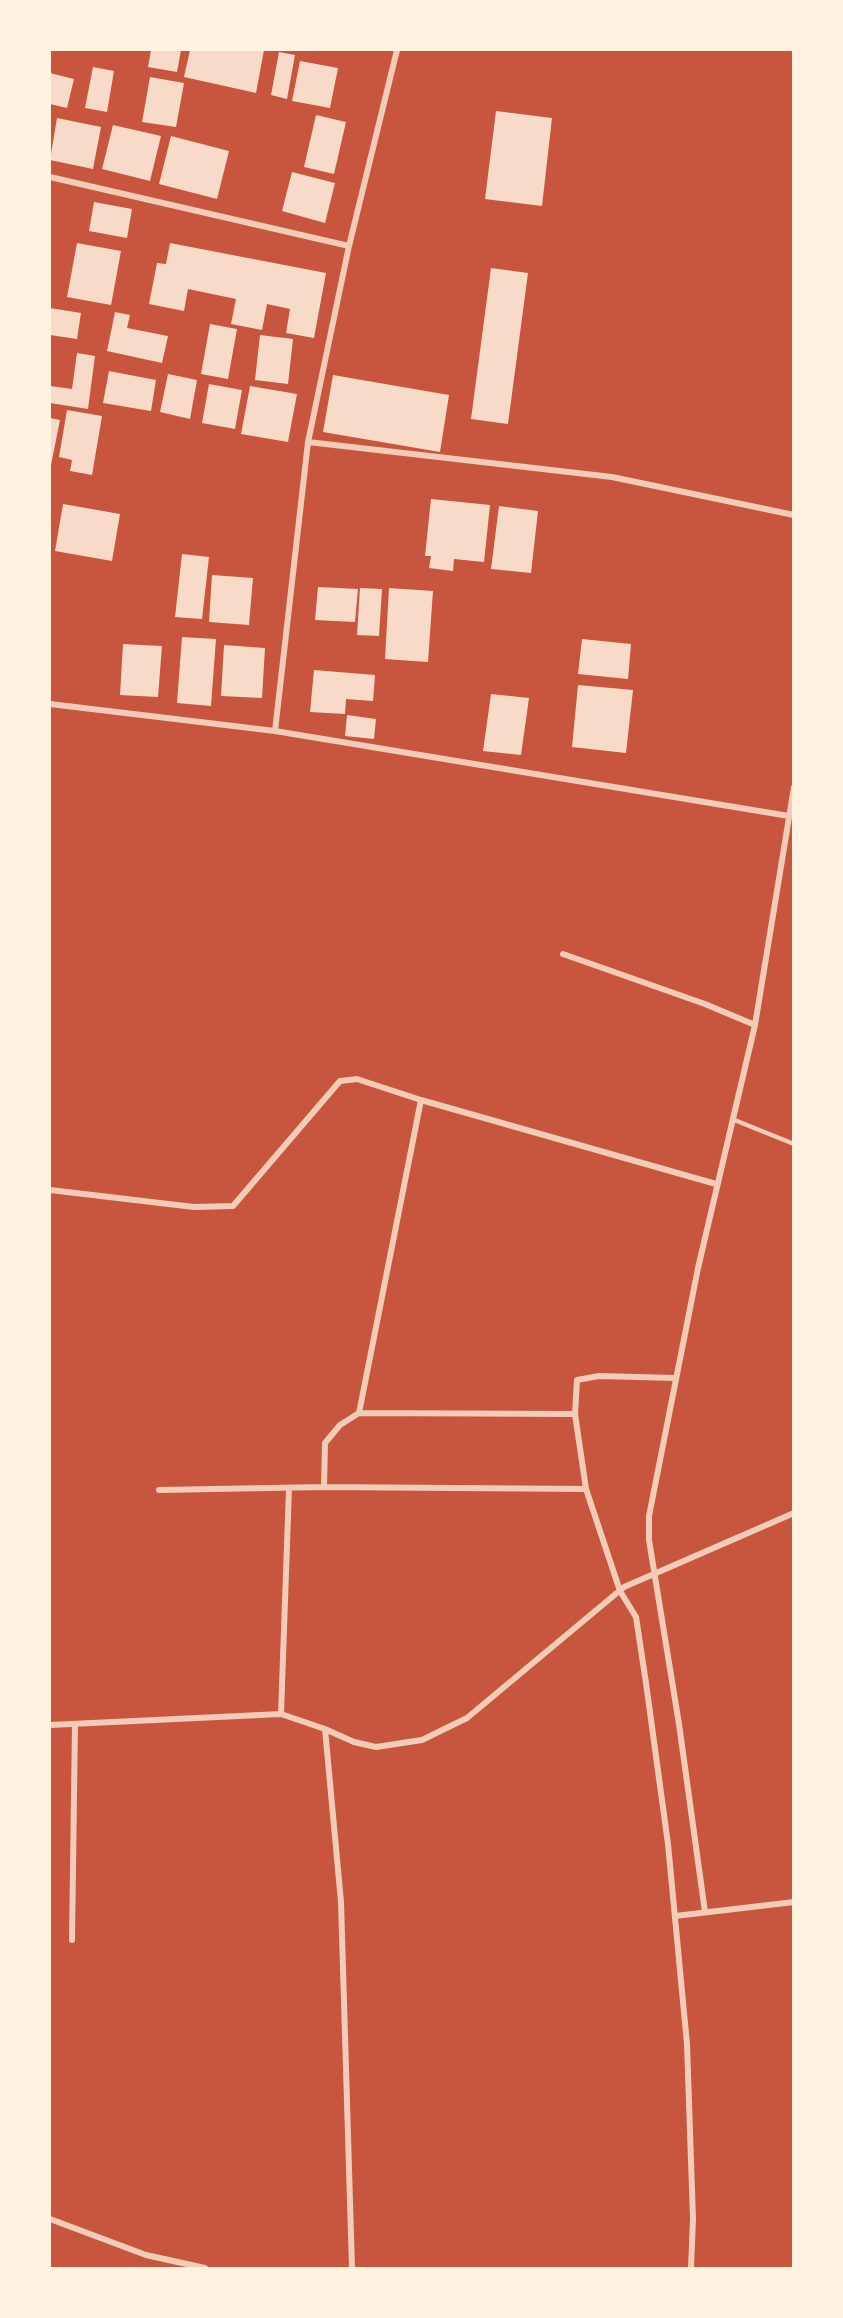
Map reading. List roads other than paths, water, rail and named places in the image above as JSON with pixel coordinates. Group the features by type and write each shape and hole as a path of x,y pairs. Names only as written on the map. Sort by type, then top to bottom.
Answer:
{"street":[{"path":"275,731 308,442 349,246 397,50"},
{"path":"50,177 349,246"},
{"path":"308,442 612,477 794,515"},
{"path":"50,704 275,731 789,816"},
{"path":"702,1912 679,1724 649,1540 650,1516 716,1184 755,1025 794,787"},
{"path":"562,954 705,1004 755,1025"},
{"path":"50,1190 194,1207 234,1206 340,1081 357,1078 421,1100 716,1184"},
{"path":"359,1413 421,1100"},
{"path":"676,1378 599,1377 577,1380 575,1414 586,1490 639,1630 675,1916 691,2113 693,2219 691,2268"},
{"path":"324,1487 325,1443 340,1425 359,1413 575,1414"},
{"path":"159,1490 324,1487 586,1490"},
{"path":"281,1714 289,1488"},
{"path":"50,1725 281,1714 354,1742 376,1747 422,1740 467,1718 622,1589 794,1513"},
{"path":"72,1940 75,1724"},
{"path":"325,1729 341,1902 352,2268"},
{"path":"675,1916 794,1902"},
{"path":"50,2219 146,2255 205,2268"}],"lane":[{"path":"732,1119 794,1144"}]}
